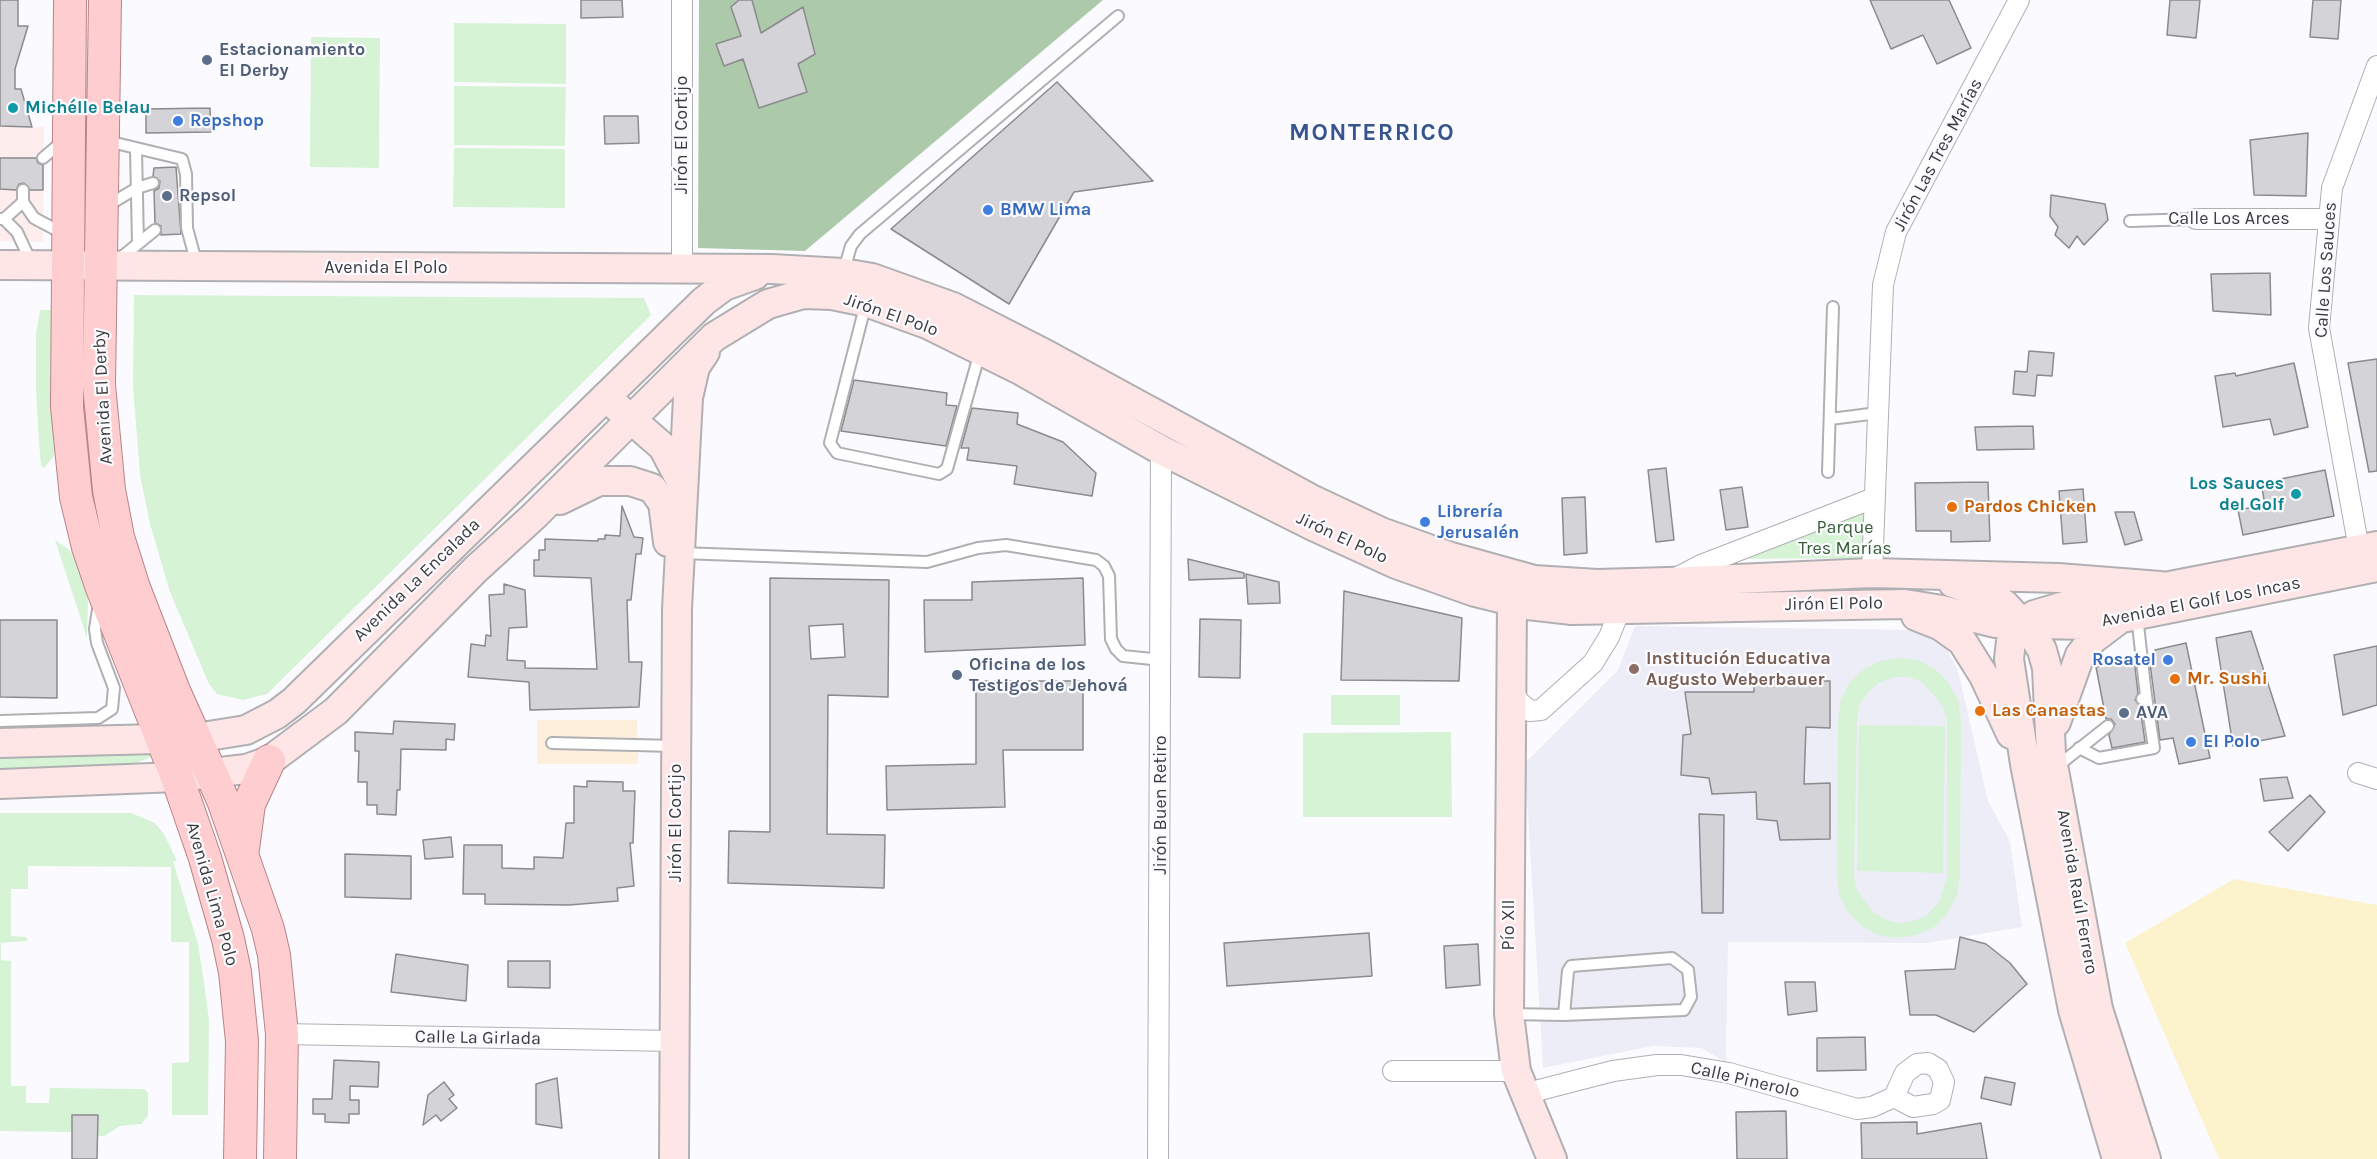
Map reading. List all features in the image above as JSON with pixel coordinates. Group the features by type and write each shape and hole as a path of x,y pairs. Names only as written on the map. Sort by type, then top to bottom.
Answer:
{"main road":[{"name":"Avenida El Derby","path":"70,0 67,407 76,497 88,547 102,588 163,740"},
{"name":"Avenida El Derby","path":"105,0 102,209 105,266 99,385 103,443 114,513 137,598 213,774"},
{"path":"67,222 72,221 85,226 97,221 102,209"},
{"name":"Avenida El Polo","path":"0,265 198,268 772,269"},
{"name":"Jirón El Polo","path":"772,269 843,273 872,278 953,308 1047,355 1313,500 1381,532 1451,557 1534,580 1597,584 1872,573 2058,578 2160,586"},
{"name":"Avenida La Encalada","path":"0,743 196,738 246,730 277,714 294,701 695,310 724,286 772,269"},
{"name":"Jirón El Polo","path":"714,337 768,304 803,294 832,295 866,302 927,324 1022,371 1161,450 1396,564 1512,602 1557,609 1905,604 1942,610 1975,620 2023,624"},
{"path":"674,375 659,377 655,373 655,363 695,310"},
{"name":"Avenida La Encalada","path":"0,784 213,774 246,769 269,761 336,711 475,570 534,516 714,337"},
{"name":"Jirón El Cortijo","path":"674,1159 677,609 691,382 695,367 714,337"},
{"path":"605,397 663,447 684,487"},
{"path":"534,516 575,491 599,481 630,481 652,488 663,503 677,609"},
{"name":"Avenida El Golf Los Incas","path":"2160,586 2371,554"},
{"name":"Avenida El Golf Los Incas","path":"2023,624 2087,625 2127,618 2371,554"},
{"name":"Avenida Raúl Ferrero","path":"1925,575 1993,598 2004,604 2040,645 2047,668 2053,761 2098,1009 2146,1159"},
{"path":"2023,624 2046,611 2160,586"},
{"name":"Pío XII","path":"1512,602 1509,1014 1520,1083 1552,1159"},
{"path":"1810,604 1910,614 1941,626 1962,641 1971,653 2025,764"},
{"path":"2053,761 2057,717 2080,655 2093,639 2127,618"},
{"name":"Avenida Raúl Ferrero","path":"2023,624 2011,640 2008,659 2025,764 2073,1010 2117,1159"},
{"name":"Avenida Lima Polo","path":"163,740 220,909 234,972 242,1041 240,1159"},
{"path":"243,856 249,804 269,761"},
{"name":"Avenida Lima Polo","path":"213,774 243,856 274,955 282,1034 280,1159"}],"street":[{"name":"Jirón El Cortijo","path":"682,0 682,269"},
{"name":"Jirón Las Tres Marías","path":"1872,573 1883,285 1896,232 2019,0"},
{"name":"Calle Los Sauces","path":"2371,554 2319,328 2332,188 2377,66"},
{"name":"Calle Los Arces","path":"2196,219 2328,219"},
{"name":"Jirón Buen Retiro","path":"1158,1159 1161,450"},
{"path":"1668,582 1701,565 1874,498"},
{"path":"1511,684 1518,701 1530,711 1541,710 1593,663 1609,637 1621,607"},
{"path":"2358,773 2377,779"},
{"name":"Calle La Girlada","path":"282,1034 674,1041"},
{"name":"Calle Pinerolo","path":"1394,1071 1520,1083 1673,1065 1729,1073 1857,1108 1872,1107 1894,1097"}],"lane":[{"path":"843,273 851,246 860,234 1118,16"},
{"path":"43,158 68,137"},
{"path":"104,140 182,159 186,165 184,228 198,268"},
{"path":"136,149 138,244"},
{"path":"102,209 137,188 153,183"},
{"path":"23,190 22,202 34,218 67,222"},
{"path":"22,202 2,219 16,232 32,265"},
{"name":"Calle Los Arces","path":"2130,220 2196,219"},
{"path":"105,266 155,230"},
{"path":"866,302 830,442 837,453 939,474 947,469 980,352"},
{"path":"1828,472 1833,308"},
{"path":"1830,419 1878,413"},
{"path":"680,553 927,562 978,548 1006,545 1096,560 1104,566 1109,576 1111,639 1116,649 1123,656 1161,660"},
{"path":"0,721 98,718 112,708 114,688 97,643 95,629 102,588"},
{"path":"2079,748 2099,759 2154,748 2127,618"},
{"path":"2053,761 2079,748 2108,726"},
{"path":"552,742 676,746"},
{"path":"1509,1014 1564,1015 1684,1010 1691,997 1688,970 1672,958 1571,966 1568,971 1564,1015"}],"shaded area":[{"path":"0,126 44,127 43,242 0,241"},
{"path":"1635,626 1916,630 1933,636 1945,646 1958,670 1988,801 2010,841 2022,927 1928,943 1728,942 1726,1062 1701,1048 1653,1046 1543,1068 1525,763 1618,670"},
{"path":"537,720 637,720 638,764 537,764"}],"green space":[{"path":"699,0 1103,0 805,251 698,248"},
{"path":"454,23 566,24 566,84 454,82"},
{"path":"311,37 380,38 379,168 310,167"},
{"path":"454,86 566,87 565,146 454,145"},
{"path":"454,148 565,149 565,208 453,207"},
{"path":"134,295 644,298 651,315 267,694 243,700 217,694 209,684 170,592 150,524 140,475 133,386"},
{"path":"40,310 53,310 56,448 54,456 44,468 41,466 36,389 36,334"},
{"name":"Parque Tres Marías","path":"1865,510 1863,558 1734,559"},
{"path":"55,540 68,549 76,559 85,584 88,598 87,638"},
{"path":"1899,658 1918,660 1935,669 1948,682 1958,700 1961,719 1960,876 1957,895 1948,913 1934,927 1917,935 1897,938 1878,935 1861,925 1847,911 1839,894 1837,875 1838,718 1841,699 1850,682 1864,669 1881,661","holes":["1894,677 1908,677 1922,682 1942,705 1947,720 1947,877 1939,902 1926,916 1913,921 1897,923 1873,912 1857,890 1854,876 1857,718 1860,704 1869,691 1880,682"]},
{"path":"1331,695 1400,695 1400,725 1331,725"},
{"path":"1859,725 1945,726 1943,873 1857,871"},
{"path":"1451,732 1452,817 1303,817 1303,733"},
{"path":"151,754 151,757 131,765 85,765 27,774 0,774 0,755"},
{"path":"0,813 131,813 155,823 164,834 177,861 173,861 198,944 204,982 209,1020 208,1115 172,1115 172,1063 189,1062 189,942 171,942 171,867 28,866 28,889 11,889 11,936 26,937 28,941 1,943 1,960 11,961 11,1086 26,1086 26,1103 49,1103 50,1088 144,1089 148,1093 148,1115 142,1124 120,1126 104,1136 97,1136 97,1115 73,1115 72,1132 0,1131"}],"sand":[{"path":"2234,879 2377,905 2377,1159 2219,1159 2125,943"}],"building":[{"path":"0,0 18,0 18,26 28,26 15,69 15,89 21,89 32,127 0,126"},
{"path":"581,0 622,0 623,17 581,18"},
{"path":"739,0 752,0 761,33 803,7 815,54 798,64 807,92 759,108 743,59 724,66 716,44 741,36 731,7"},
{"path":"1870,0 1949,0 1971,48 1937,64 1923,35 1891,49"},
{"path":"2170,0 2200,0 2196,38 2167,35"},
{"path":"2313,0 2341,0 2338,39 2310,37"},
{"name":"BMW Lima","path":"1057,82 1153,181 1074,192 1009,304 891,229"},
{"name":"Repshop","path":"210,108 211,132 146,133 146,109"},
{"path":"604,116 638,116 639,143 605,144"},
{"path":"2308,133 2306,196 2254,195 2250,140"},
{"path":"0,158 36,158 38,163 43,165 43,190 30,190 24,183 19,184 16,190 0,189"},
{"name":"Repsol","path":"176,167 181,234 161,235 161,226 155,223 154,191 159,188 160,181 153,176 154,168"},
{"path":"2051,195 2105,204 2108,220 2084,245 2077,236 2069,248 2055,235 2058,227 2050,216"},
{"path":"2270,273 2271,315 2213,311 2211,274"},
{"path":"2029,351 2054,353 2052,376 2037,375 2035,396 2013,394 2015,371 2027,372"},
{"path":"2377,359 2377,471 2369,472 2348,363"},
{"path":"2294,363 2308,427 2274,435 2270,419 2223,427 2215,376 2235,373 2236,376"},
{"path":"854,380 947,393 946,405 957,406 946,446 841,431"},
{"path":"972,408 1018,413 1017,424 1063,442 1096,473 1092,496 1014,484 1017,466 967,460 969,448 961,448"},
{"path":"2033,426 2034,449 1977,450 1975,427"},
{"path":"1666,468 1674,540 1656,542 1648,470"},
{"name":"Los Sauces del Golf","path":"2325,470 2334,516 2243,535 2238,510 2265,505 2261,483"},
{"name":"Pardos Chicken","path":"1988,482 1990,541 1951,542 1951,531 1916,531 1915,483"},
{"path":"1742,487 1748,527 1726,530 1720,490"},
{"path":"2083,489 2087,542 2063,544 2059,491"},
{"path":"1585,497 1587,553 1564,555 1562,498"},
{"path":"622,506 634,537 643,538 641,554 636,554 631,600 627,600 629,662 642,662 639,707 530,710 529,682 468,677 471,644 485,646 486,635 491,636 489,595 504,594 504,584 525,590 527,627 509,628 507,660 525,661 525,668 597,669 591,578 534,576 534,560 539,560 539,550 545,550 545,539 598,541 598,539 605,539 605,535 620,536"},
{"path":"2115,512 2134,512 2142,540 2125,545"},
{"path":"1188,559 1244,573 1244,578 1189,580"},
{"path":"1246,574 1279,582 1280,603 1248,604"},
{"path":"770,578 889,580 888,697 828,695 827,834 885,835 884,888 728,883 729,831 770,832","holes":["843,624 845,657 811,659 809,626"]},
{"path":"1083,578 1085,645 925,652 924,600 972,600 972,582"},
{"path":"1344,591 1462,618 1459,681 1341,680"},
{"path":"1200,619 1241,620 1240,678 1199,677"},
{"path":"0,620 57,620 57,698 0,697"},
{"path":"2251,631 2285,736 2233,746 2216,638"},
{"path":"2186,643 2210,758 2179,764 2173,738 2160,740 2149,656 2156,655 2155,650"},
{"path":"2377,646 2377,705 2343,715 2334,655"},
{"name":"AVA","path":"2134,659 2138,693 2135,700 2140,706 2145,742 2112,748 2109,735 2115,724 2111,719 2106,719 2096,667"},
{"path":"976,681 1083,681 1083,750 1003,750 1005,807 887,810 886,766 976,764"},
{"path":"1754,681 1830,681 1830,728 1806,727 1804,784 1830,783 1830,839 1780,840 1777,821 1757,819 1756,792 1712,794 1709,778 1681,775 1683,735 1691,734 1685,692 1754,692"},
{"path":"394,721 455,724 454,740 446,739 446,750 401,749 400,790 397,790 396,815 377,814 377,805 367,805 367,782 358,782 359,751 355,751 355,732 393,734"},
{"path":"2287,777 2293,798 2264,801 2260,779"},
{"path":"587,781 623,782 623,791 635,791 633,843 630,843 634,886 617,888 618,901 569,905 485,904 485,894 463,894 464,845 502,845 502,868 534,869 534,857 563,858 566,823 574,823 574,786 587,787"},
{"path":"2310,795 2325,812 2288,851 2269,832"},
{"path":"1699,814 1724,815 1723,913 1702,913"},
{"path":"451,837 453,857 425,859 423,840"},
{"path":"345,854 411,856 411,899 345,897"},
{"path":"1369,933 1372,976 1227,986 1224,943"},
{"path":"1960,937 1986,944 2010,963 2027,984 1974,1032 1936,1015 1910,1015 1905,971 1955,969"},
{"path":"1478,944 1480,985 1446,988 1444,946"},
{"path":"396,954 468,965 466,1001 391,992"},
{"path":"508,961 550,961 550,988 508,987"},
{"path":"1785,982 1815,982 1817,1011 1788,1015"},
{"path":"1865,1037 1866,1070 1817,1071 1817,1038"},
{"path":"334,1060 379,1062 378,1087 350,1086 350,1100 359,1100 359,1114 349,1114 349,1123 325,1122 325,1114 313,1114 313,1099 332,1099"},
{"path":"1985,1077 2015,1083 2011,1105 1981,1098"},
{"path":"557,1078 562,1128 536,1124 536,1084"},
{"path":"444,1082 454,1095 449,1099 457,1108 441,1121 436,1115 423,1125 428,1095"},
{"path":"1786,1111 1787,1159 1737,1159 1736,1112"},
{"path":"72,1115 98,1115 97,1159 72,1159"},
{"path":"1917,1122 1917,1134 1981,1123 1987,1159 1862,1159 1861,1123"}],"place":[{"name":"Estacionamiento El Derby","path":"207,60"},
{"name":"Michélle Belau","path":"13,108"},
{"name":"Repshop","path":"178,121"},
{"name":"Repsol","path":"167,196"},
{"name":"BMW Lima","path":"988,210"},
{"name":"Los Sauces del Golf","path":"2296,494"},
{"name":"Pardos Chicken","path":"1952,507"},
{"name":"Librería Jerusalén","path":"1425,522"},
{"name":"Rosatel","path":"2168,660"},
{"name":"Institución Educativa Augusto Weberbauer","path":"1634,669"},
{"name":"Oficina de los Testigos de Jehová","path":"957,675"},
{"name":"Mr. Sushi","path":"2175,679"},
{"name":"Las Canastas","path":"1980,711"},
{"name":"AVA","path":"2124,713"},
{"name":"El Polo","path":"2191,742"}],"district":[{"name":"MONTERRICO","path":"1372,133"}]}
